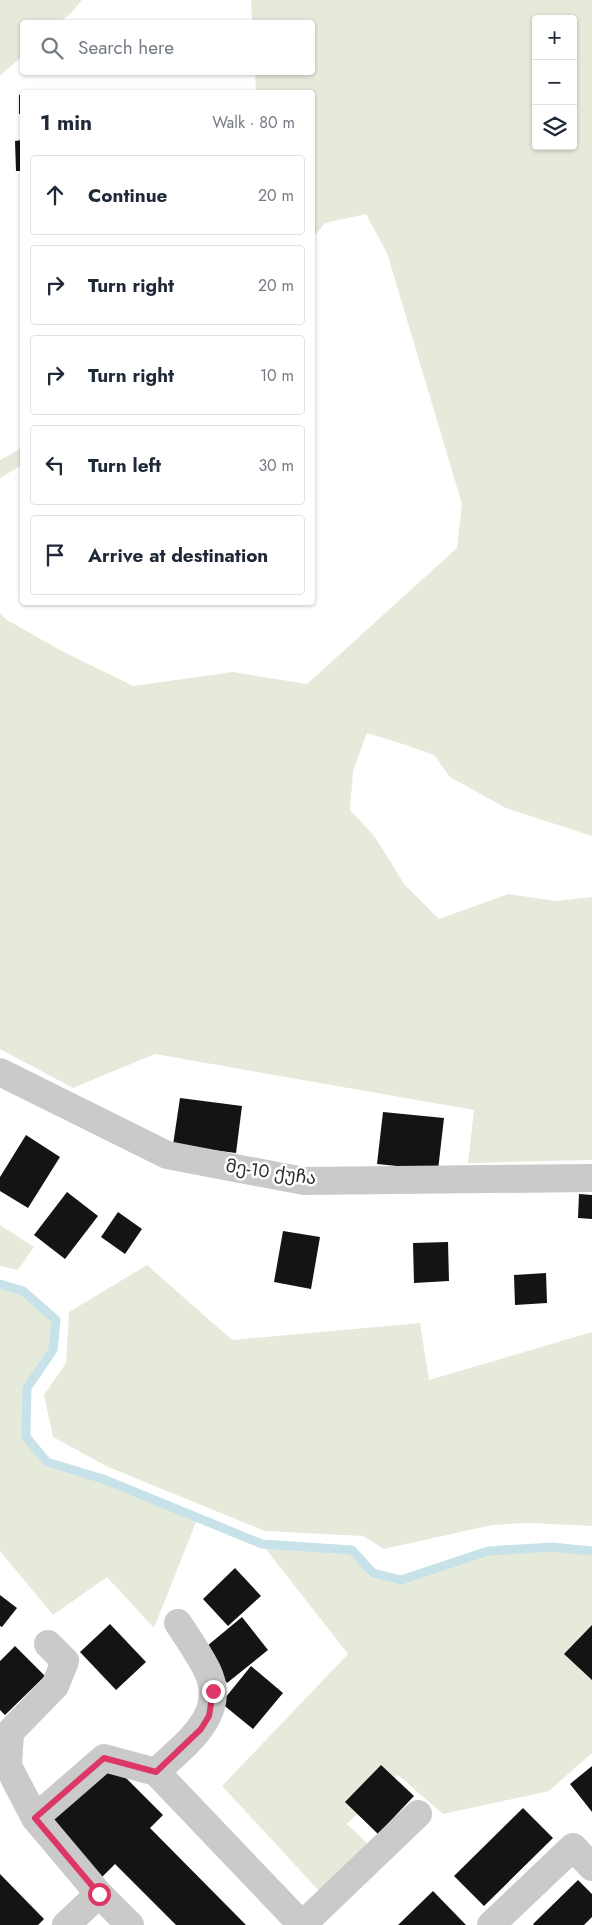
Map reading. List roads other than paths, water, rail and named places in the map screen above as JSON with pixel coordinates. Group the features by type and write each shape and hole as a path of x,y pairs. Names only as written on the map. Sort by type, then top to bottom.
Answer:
{"street":[{"name":"მე-10 ქუჩა","path":"0,1072 167,1155 304,1181 592,1178"},
{"path":"156,1772 201,1729 209,1716 213,1691 208,1671 178,1623"},
{"path":"48,1644 65,1661 55,1686 10,1732 8,1766 35,1818 99,1894 130,1925"},
{"path":"35,1818 104,1758 156,1772 302,1925 418,1814"},
{"path":"491,1925 573,1847 592,1867"},
{"path":"66,1925 99,1894"}],"waterway":[{"path":"0,1284 23,1291 56,1320 53,1350 27,1388 26,1437 47,1462 103,1479 262,1544 352,1550 373,1573 401,1580 488,1551 552,1547 592,1551"}]}
